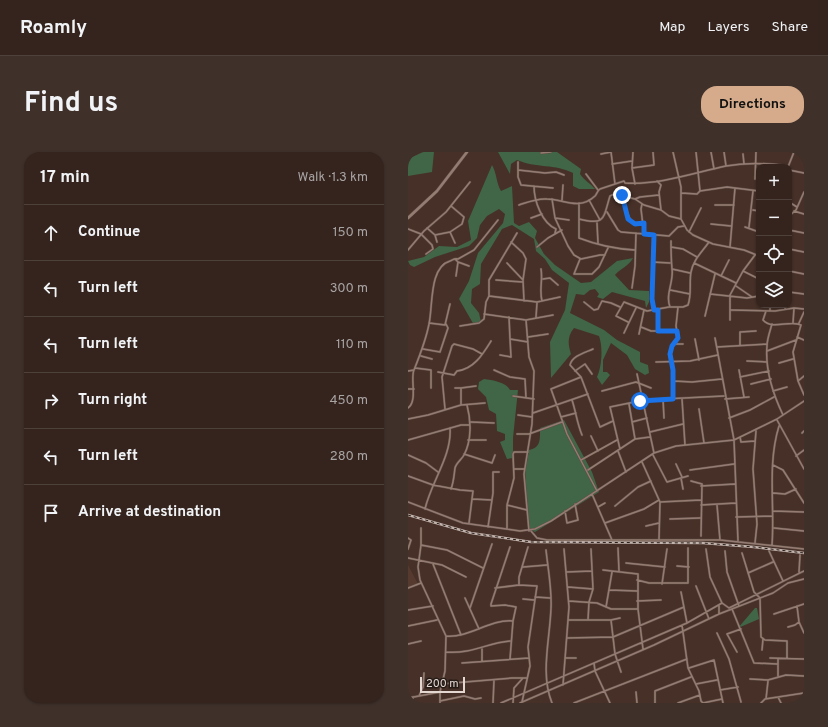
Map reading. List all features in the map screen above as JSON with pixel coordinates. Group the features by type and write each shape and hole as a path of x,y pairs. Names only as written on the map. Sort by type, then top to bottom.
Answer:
{"main road":[{"path":"408,218 437,190 467,152"}],"street":[{"path":"540,153 551,152"},
{"path":"601,154 612,152 615,184"},
{"path":"633,152 632,168 635,184"},
{"path":"632,168 654,165 653,152"},
{"path":"673,152 679,177 681,193 681,219 684,226 689,232 709,242 744,250 755,255 743,271 730,295 730,320"},
{"path":"696,152 700,191"},
{"path":"711,152 714,169"},
{"path":"724,152 726,166"},
{"path":"755,179 756,152"},
{"path":"789,164 794,152"},
{"path":"743,154 744,164"},
{"path":"612,164 632,161"},
{"path":"518,162 518,177 521,185 553,188"},
{"path":"598,190 624,181 625,183 635,184 657,182 726,166 756,163 764,164"},
{"path":"792,168 804,173"},
{"path":"518,170 545,174 556,172 564,175"},
{"path":"586,174 598,190"},
{"path":"408,250 421,234 438,220 451,206 470,182"},
{"path":"657,182 660,185 659,195 661,210"},
{"path":"562,200 563,185"},
{"path":"534,186 536,200 542,214 551,227 556,229 555,233"},
{"path":"681,193 696,194 700,191 728,187 753,191 749,227"},
{"path":"730,247 735,188"},
{"path":"519,205 536,200 552,199 562,200 567,203 578,205 596,196 598,190"},
{"path":"804,193 794,211 804,214"},
{"path":"579,219 597,222 600,220 607,212 610,196 614,194 635,199 644,205 661,210 669,216 681,219"},
{"path":"622,195 628,219 635,224 644,223"},
{"path":"635,199 640,196 659,195"},
{"path":"552,199 556,218 571,252 580,259 605,255"},
{"path":"589,200 600,220"},
{"path":"643,203 641,209 644,223 644,234"},
{"path":"792,204 797,207"},
{"path":"578,205 579,238 598,243 608,248 635,250"},
{"path":"715,205 734,205"},
{"path":"434,235 450,232 462,224 464,217 451,206"},
{"path":"689,232 701,208"},
{"path":"752,210 756,211"},
{"path":"607,212 619,232 671,236 678,227 684,226"},
{"path":"531,218 542,214"},
{"path":"556,218 569,220"},
{"path":"408,408 410,407 414,389 414,369 423,349 429,323 433,286 439,269 446,262 455,259 458,260 474,250 498,220"},
{"path":"597,222 598,243"},
{"path":"712,224 731,226"},
{"path":"745,227 749,227 756,230"},
{"path":"427,228 434,235 437,242"},
{"path":"408,229 421,234 432,245 433,249 426,254"},
{"path":"537,247 555,233 562,230"},
{"path":"792,231 804,233"},
{"path":"450,232 455,243"},
{"path":"632,288 635,266 636,233"},
{"path":"460,326 479,324 484,319 489,296 489,280 517,234"},
{"path":"654,235 652,262 652,299 654,310"},
{"path":"670,307 672,269 670,263 671,241"},
{"path":"511,242 523,253 526,259 523,281 524,301"},
{"path":"628,322 616,316 624,302 633,304 636,308 644,310 658,310 688,305 691,274 694,263 709,242"},
{"path":"671,246 683,249 697,257"},
{"path":"580,259 574,274 588,275 596,271 608,248"},
{"path":"792,250 804,252"},
{"path":"455,259 458,262 469,266"},
{"path":"721,276 729,260"},
{"path":"456,276 458,262"},
{"path":"652,262 670,263"},
{"path":"694,263 736,284 752,297"},
{"path":"507,264 523,281"},
{"path":"542,269 540,292 542,301"},
{"path":"672,269 691,274"},
{"path":"743,271 756,278"},
{"path":"792,272 804,274"},
{"path":"705,316 715,274"},
{"path":"542,279 550,278 558,285"},
{"path":"496,280 523,281"},
{"path":"670,290 690,294"},
{"path":"792,292 804,294"},
{"path":"710,294 731,298 756,296"},
{"path":"489,296 537,302 560,297"},
{"path":"584,302 594,310 598,309 602,301 611,302 620,307"},
{"path":"536,317 537,302"},
{"path":"423,349 440,352 448,328 446,324 450,304"},
{"path":"673,399 674,381 671,350 678,338 678,307"},
{"path":"624,333 636,308"},
{"path":"731,310 770,311 794,308 804,309"},
{"path":"793,323 794,308"},
{"path":"639,334 644,310"},
{"path":"658,310 658,331"},
{"path":"766,311 764,322 783,326 793,323 799,324"},
{"path":"804,312 799,324 801,325 792,352 798,381 804,395"},
{"path":"484,314 508,316 526,320 553,315"},
{"path":"500,355 511,357 508,316"},
{"path":"526,320 530,357 534,370 534,398 528,452 524,469 530,531 537,538 548,540 720,540 804,549"},
{"path":"429,323 444,326 446,324"},
{"path":"772,324 767,344 767,362 773,391 783,415"},
{"path":"641,327 649,331 677,331"},
{"path":"740,345 740,332 756,331"},
{"path":"528,337 548,334"},
{"path":"715,338 734,440 738,541"},
{"path":"510,339 528,342"},
{"path":"695,339 699,360"},
{"path":"767,351 797,339 804,340"},
{"path":"438,372 454,375 457,371 471,365 482,354 491,341"},
{"path":"445,409 442,387 444,373 454,344 473,349 482,354"},
{"path":"674,344 683,344"},
{"path":"717,347 767,344"},
{"path":"593,349 581,354 571,362 570,365 581,377 600,427 613,421"},
{"path":"656,362 699,360 718,355"},
{"path":"421,356 432,359"},
{"path":"779,363 793,359"},
{"path":"747,361 767,362"},
{"path":"575,371 585,364 592,374"},
{"path":"408,371 414,369 431,370 431,388"},
{"path":"494,370 510,377 525,379 526,398"},
{"path":"739,370 744,397"},
{"path":"740,377 769,371"},
{"path":"637,374 654,454 666,481 668,482 688,476"},
{"path":"798,381 804,376"},
{"path":"581,377 551,388 562,422 581,460 588,470 597,491"},
{"path":"674,381 692,382 722,379"},
{"path":"751,384 771,379"},
{"path":"602,391 630,384 640,384 651,388"},
{"path":"455,388 476,386"},
{"path":"773,391 787,387"},
{"path":"461,388 461,405"},
{"path":"408,389 414,389"},
{"path":"533,413 588,394"},
{"path":"513,396 534,398"},
{"path":"620,449 610,407 663,399 682,400 749,397"},
{"path":"729,418 750,410 775,397"},
{"path":"663,399 664,418"},
{"path":"572,400 576,413 576,420 582,435"},
{"path":"682,400 685,445"},
{"path":"408,502 469,524 530,531 565,511 654,454 685,445 734,440 777,419 804,401"},
{"path":"408,419 428,415 461,405 485,403"},
{"path":"629,404 635,439"},
{"path":"450,489 454,481 456,466 464,454 468,440 471,422 468,405"},
{"path":"699,409 704,443"},
{"path":"561,417 576,413"},
{"path":"518,415 532,417"},
{"path":"632,422 647,418"},
{"path":"777,419 779,426 804,469"},
{"path":"471,422 494,423"},
{"path":"517,434 530,433 562,422"},
{"path":"649,432 683,424"},
{"path":"408,440 461,425 470,425"},
{"path":"772,545 774,528 773,465 779,426"},
{"path":"425,508 450,440 450,428"},
{"path":"755,543 756,516 753,469 756,430"},
{"path":"591,436 598,451"},
{"path":"588,470 618,452 620,449 631,444 635,439 650,436"},
{"path":"740,437 741,442 755,441"},
{"path":"468,440 486,440"},
{"path":"581,460 617,440"},
{"path":"796,456 804,450"},
{"path":"507,529 507,505 514,484 514,452 528,452"},
{"path":"618,452 626,472"},
{"path":"464,454 492,463 495,455"},
{"path":"408,455 426,463 438,472"},
{"path":"642,462 659,501 659,539"},
{"path":"676,464 682,478 683,489"},
{"path":"690,470 734,464"},
{"path":"773,465 783,470 804,503"},
{"path":"514,469 524,469"},
{"path":"488,527 492,500 493,472 499,472"},
{"path":"408,476 433,485 450,489 473,491 469,524"},
{"path":"615,506 638,487 651,480"},
{"path":"691,481 701,483 701,536"},
{"path":"701,486 735,484"},
{"path":"773,493 784,494 796,489"},
{"path":"592,494 612,540"},
{"path":"472,499 492,500"},
{"path":"605,523 644,509 659,501 701,500"},
{"path":"598,507 605,503"},
{"path":"701,505 736,503"},
{"path":"565,511 567,523 578,520 576,504"},
{"path":"507,505 527,510"},
{"path":"717,505 720,540"},
{"path":"773,511 804,512"},
{"path":"736,517 773,516"},
{"path":"670,519 701,518"},
{"path":"646,526 659,523"},
{"path":"421,528 418,572 421,583 446,636 446,652 440,702 467,696 475,699 481,698"},
{"path":"774,528 804,531"},
{"path":"408,538 411,540 408,549"},
{"path":"470,608 492,544"},
{"path":"421,545 447,550 483,568"},
{"path":"510,547 495,588 491,606 505,604 515,606 517,609 513,621 510,659"},
{"path":"518,585 528,547"},
{"path":"563,685 562,676 567,638 569,601 564,548"},
{"path":"618,548 619,572"},
{"path":"662,584 667,548"},
{"path":"638,580 662,584 688,583 688,548"},
{"path":"588,621 589,602 593,589 591,549"},
{"path":"706,549 710,576 722,603 727,609 757,593 783,582 799,572 804,571"},
{"path":"546,550 550,598 547,645 547,690 552,703"},
{"path":"725,550 727,572 739,606"},
{"path":"769,551 783,582"},
{"path":"742,553 754,592 757,593 760,598 761,632 763,639 762,650"},
{"path":"799,572 800,555"},
{"path":"408,558 442,565 466,577"},
{"path":"748,573 773,562"},
{"path":"626,563 665,567"},
{"path":"433,564 461,635"},
{"path":"523,567 547,565"},
{"path":"677,566 689,567"},
{"path":"566,572 593,570"},
{"path":"603,570 637,573 637,609 643,650"},
{"path":"606,607 612,571"},
{"path":"495,588 518,585 536,585 528,645 528,678 521,702 643,650 719,614 773,593 788,583 804,579"},
{"path":"408,588 421,583"},
{"path":"696,586 701,602 709,619"},
{"path":"568,587 593,589"},
{"path":"609,590 637,591"},
{"path":"680,592 687,623"},
{"path":"535,597 550,598"},
{"path":"465,598 479,629"},
{"path":"523,599 534,600"},
{"path":"637,601 661,600"},
{"path":"569,601 589,602 614,610 637,609"},
{"path":"502,703 687,623 722,603"},
{"path":"774,614 804,604"},
{"path":"408,610 433,606"},
{"path":"719,606 719,614"},
{"path":"797,606 799,622 804,633"},
{"path":"567,638 613,637 684,607"},
{"path":"732,609 754,662 777,664"},
{"path":"568,620 588,621 620,618"},
{"path":"408,626 438,620"},
{"path":"611,620 615,654 621,672"},
{"path":"446,636 461,635 498,622 513,621"},
{"path":"788,627 799,622"},
{"path":"682,625 688,668 696,684 701,701 703,703 722,699"},
{"path":"737,652 727,634 741,629"},
{"path":"717,633 726,650 738,687 741,702"},
{"path":"763,639 787,641 787,658"},
{"path":"408,644 421,641"},
{"path":"446,652 459,653 482,649 497,642 511,641"},
{"path":"482,649 482,660"},
{"path":"462,663 482,660 529,658"},
{"path":"565,658 576,658"},
{"path":"770,658 804,659"},
{"path":"576,703 687,659"},
{"path":"778,659 778,676"},
{"path":"688,668 714,660 722,703"},
{"path":"594,663 595,671 610,703"},
{"path":"419,696 423,687 424,673"},
{"path":"750,679 768,680 778,676 804,676"},
{"path":"656,703 655,691 692,677"},
{"path":"513,703 514,688 523,678"},
{"path":"441,684 528,678"},
{"path":"493,703 494,680"},
{"path":"696,684 717,680"},
{"path":"766,699 768,680"},
{"path":"720,690 738,687"},
{"path":"408,698 440,692"},
{"path":"636,692 637,703"},
{"path":"761,703 766,699 789,697 804,693"},
{"path":"678,703 700,695"},
{"path":"412,703 413,696"},
{"path":"522,697 528,700"},
{"path":"778,697 781,703"}],"shaded area":[{"path":"408,565 418,584 408,588"}],"green space":[{"path":"423,152 434,152 432,172 408,176 408,159"},
{"path":"498,152 557,152 581,169 580,174 595,189 579,189 573,186 573,173 566,170 517,160 511,164 510,174"},
{"path":"492,165 501,191 512,186 514,223 519,226 529,222 537,231 535,238 544,254 555,265 581,283 591,282 617,261 633,258 615,275 629,290 649,291 649,302 646,308 645,301 612,292 603,299 597,297 599,294 595,289 590,290 584,295 576,294 570,313 604,330 617,340 640,352 640,362 648,365 649,373 645,375 635,369 627,355 611,343 603,360 603,372 607,372 610,375 602,385 597,377 600,368 601,356 599,336 574,328 570,334 569,341 571,354 551,378 550,342 565,310 569,283 552,270 545,259 536,251 534,239 512,225 502,229 481,264 480,284 472,289 471,303 479,313 481,322 474,325 459,299 469,281 478,253 503,223 505,214 499,209 487,216 480,225 477,238 469,246 435,257 414,267 410,265 408,261 424,257 439,246 457,247 471,240 468,221"},
{"path":"484,379 502,383 510,390 518,390 513,438 513,458 507,459 500,442 505,440 505,434 497,431 496,414 489,410 486,397 478,389 479,382"},
{"path":"564,420 592,472 599,492 535,532 528,529 525,471 529,450 538,445 540,439 540,428"},
{"path":"755,608 757,608 759,619 738,628"}],"railway":[{"path":"408,515 471,533 531,542 703,543 804,553"}],"route":[{"path":"622,195 622,200 628,219 635,224 644,223 644,234 654,235 652,246 652,299 654,310 658,310 658,331 677,331 678,336 672,346 670,354 674,381 673,399 640,401"}]}
